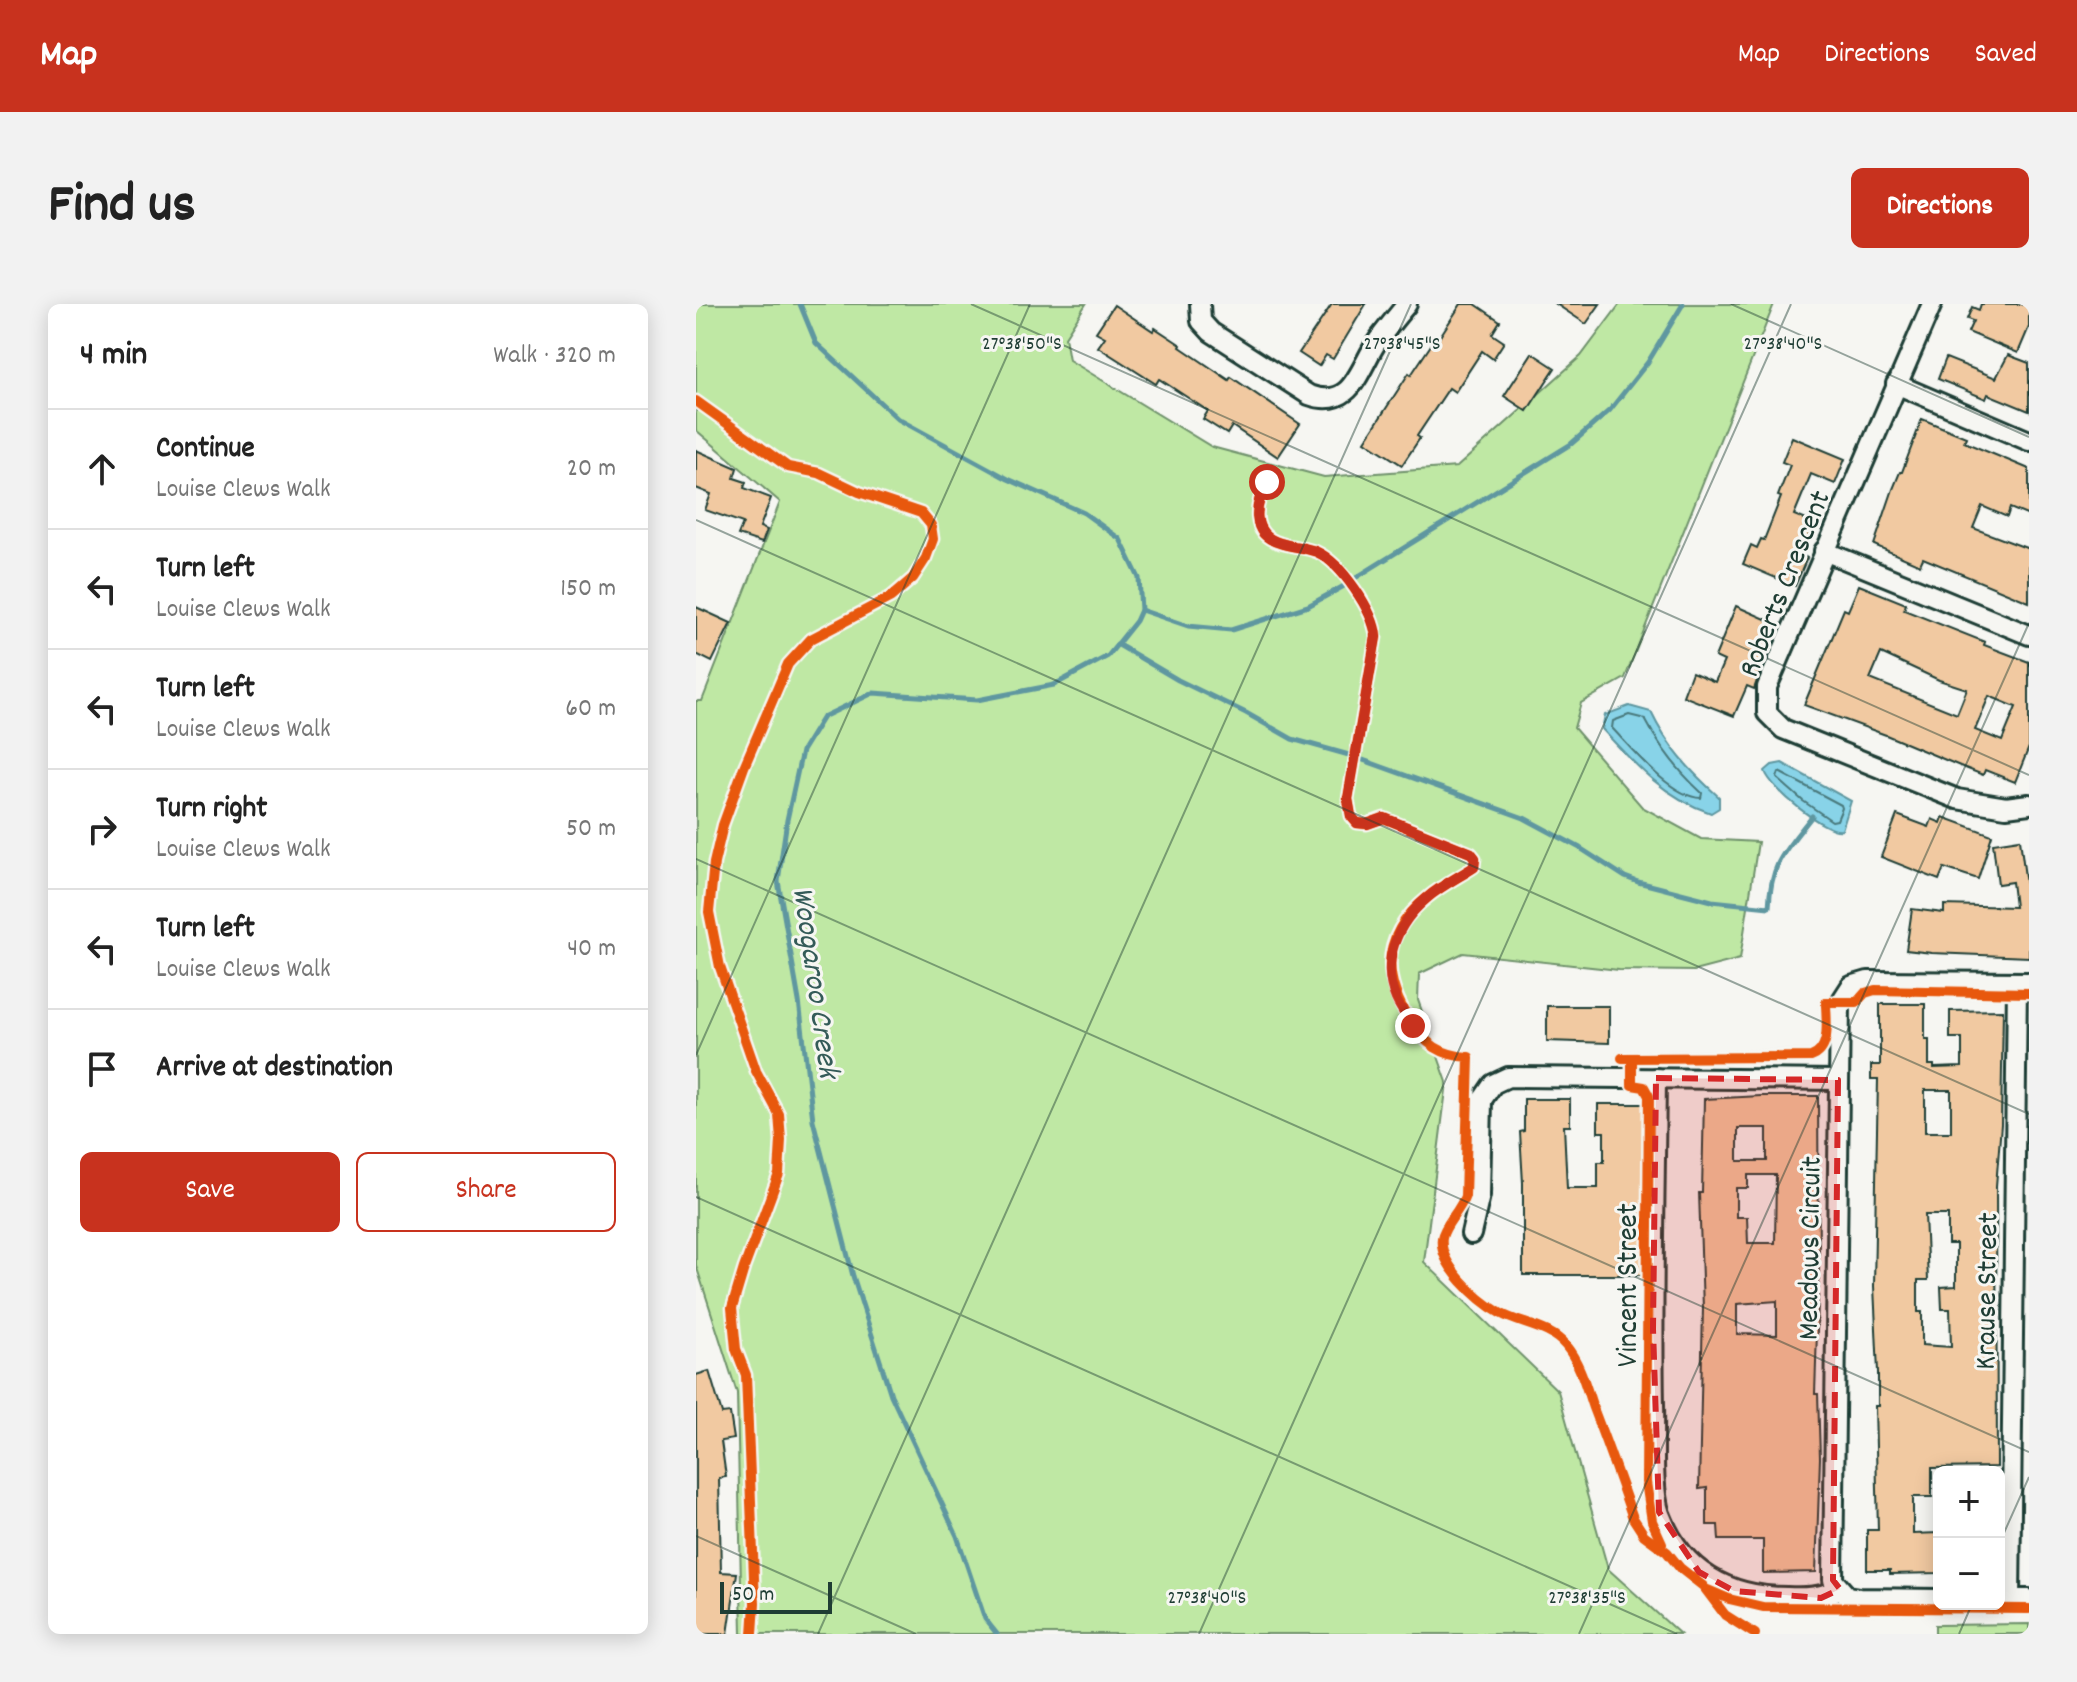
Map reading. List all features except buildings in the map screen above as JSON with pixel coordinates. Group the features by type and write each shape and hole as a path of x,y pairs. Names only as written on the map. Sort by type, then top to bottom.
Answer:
{"street":[{"path":"1200,304 1201,321 1211,332 1309,395 1328,399 1347,391 1354,383 1378,340 1407,304"},
{"name":"Roberts Crescent","path":"1932,304 1767,687 1767,713 1783,729 1957,799 2006,807 2029,804"},
{"path":"1896,384 2029,441"},
{"path":"1824,551 2029,635"},
{"name":"Meadows Circuit","path":"1840,1589 1833,1580 1831,1567 1840,1003 1851,986 1868,981 2023,982"},
{"name":"Krause Street","path":"2005,1567 2023,982"},
{"path":"1471,1234 1480,1195 1482,1100 1493,1084 1508,1077 1838,1080"},
{"name":"Vincent Street","path":"1656,1078 1653,1329 1659,1512 1674,1542 1699,1572 1734,1591 1770,1597 1821,1598 1840,1589"},
{"path":"1840,1589 1847,1596 1859,1598 1933,1599"},
{"path":"2005,1599 2029,1599"}],"highlighted area":[{"path":"1656,1078 1838,1080 1833,1580 1840,1589 1821,1598 1734,1591 1699,1572 1659,1512 1653,1329"}],"green space":[{"path":"696,304 1086,304 1065,337 1069,360 1212,447 1324,477 1457,467 1581,356 1620,304 1774,304 1625,678 1581,703 1574,728 1642,807 1701,839 1758,842 1740,959 1694,971 1619,970 1463,953 1419,974 1418,1000 1447,1082 1424,1262 1558,1391 1608,1569 1680,1634 742,1634 737,1393 696,1265 696,701 702,701 780,502 696,430"},
{"path":"2029,1624 2029,1634 1935,1634 1935,1625"}],"water":[{"path":"1629,706 1651,712 1680,758 1719,797 1719,808 1711,813 1694,807 1665,789 1638,767 1602,729 1605,715"},
{"path":"1782,763 1851,801 1842,830 1812,818 1777,788 1765,771 1772,765"}],"waterway":[{"name":"Woogaroo Creek","path":"800,304 816,343 898,419 1008,479 1084,513 1120,539 1139,578 1141,610 1136,621 1108,656 1054,685 977,700 873,693 823,717 802,751 778,881 799,1001 813,1120 853,1276 891,1395 957,1536 985,1619 997,1634"},
{"path":"1357,577 1571,444 1610,410 1648,362 1683,304"},
{"path":"1141,610 1188,626 1231,630 1308,606 1344,586"},
{"path":"1117,644 1178,680 1292,739 1349,755"},
{"path":"1363,760 1524,818 1625,877 1712,901 1769,907 1776,867 1812,816"}],"cycle path":[{"path":"696,401 788,467 819,473 859,492 921,513 931,525 933,539 926,558 913,578 891,597 811,639 788,664 744,767 723,825 714,863 709,912 720,967 756,1071 779,1114 781,1140 779,1174 732,1308 736,1349 746,1375 755,1603 753,1634"},
{"path":"1267,482 1257,517 1263,533 1280,543 1317,552 1336,566 1355,589 1374,626 1376,637 1348,799 1351,816 1357,823 1367,824 1384,818 1471,853 1475,858 1474,867 1433,893 1413,911 1402,925 1391,955 1394,987 1400,1004 1416,1029 1442,1051 1469,1057 1465,1196 1443,1233 1442,1248 1446,1259 1471,1291 1491,1307 1552,1334 1566,1346 1582,1376 1633,1518 1644,1535 1703,1586 1725,1615 1755,1634"},
{"path":"1622,1058 1811,1057 1818,1053 1825,1041 1826,1002 1857,1002 1865,993 1875,990 2029,993"},
{"path":"1632,1058 1632,1085 1644,1087 1649,1096 1646,1482 1652,1521 1662,1543"},
{"path":"1708,1590 1763,1607 2029,1609"}],"route":[{"path":"1267,482 1256,509 1257,522 1264,533 1277,543 1318,553 1336,565 1375,623 1376,637 1351,771 1348,799 1351,816 1357,823 1367,824 1384,818 1471,853 1475,858 1474,867 1427,898 1406,921 1394,941 1388,959 1390,978 1396,1000 1413,1026"}]}
